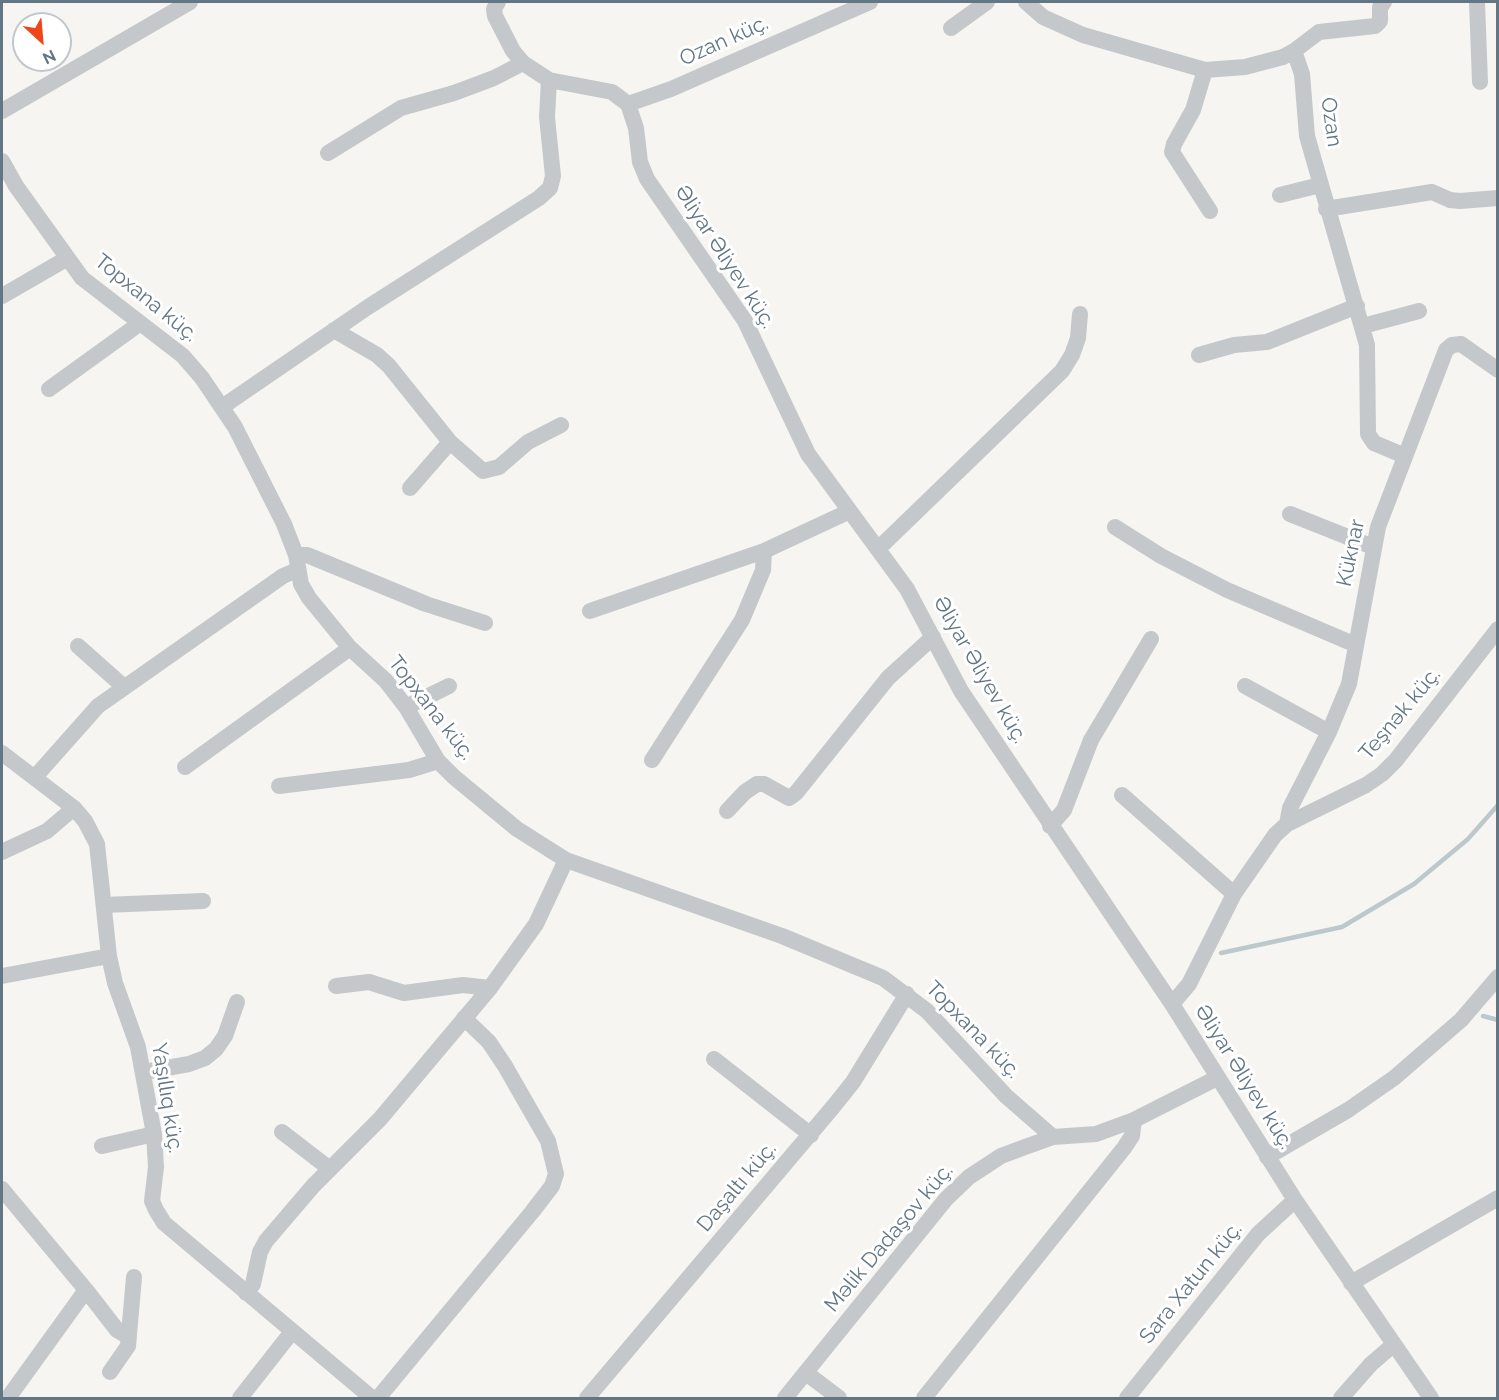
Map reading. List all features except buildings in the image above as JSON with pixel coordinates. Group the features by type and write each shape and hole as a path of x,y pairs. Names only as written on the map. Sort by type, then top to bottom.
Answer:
{"street":[{"path":"2,111 190,2"},
{"name":"Ozan küç.","path":"627,104 671,89 870,2"},
{"path":"951,28 987,2"},
{"path":"1026,2 1043,17 1083,35 1205,70 1245,67 1283,57 1319,32 1375,26 1380,21 1380,7 1384,2"},
{"path":"1477,2 1480,82"},
{"path":"492,4 513,51 523,63 549,80 612,92 627,104"},
{"name":"Ozan","path":"1294,51 1302,74 1307,136 1326,208 1363,326 1368,362 1368,434 1374,443 1406,456"},
{"path":"328,153 401,108 454,93 494,78 523,63"},
{"path":"1205,70 1193,110 1174,144 1172,153 1210,211"},
{"path":"222,407 334,330 539,198 550,188 553,176 547,117 549,80"},
{"name":"Əliyar Əliyev küç.","path":"627,104 636,128 640,162 647,179 738,310 808,453 907,589 961,691 1172,1004 1295,1200 1431,1398"},
{"name":"Topxana küç.","path":"2,161 16,186 66,259 105,298 183,356 202,378 222,407 284,524 309,598 350,648 386,681 406,707 438,762 517,829 566,860 792,940 855,965 907,994 927,1011 1006,1096 1053,1137"},
{"path":"1280,195 1320,185"},
{"path":"1326,208 1432,192 1450,200 1460,201 1497,198"},
{"path":"2,297 66,259"},
{"path":"1198,355 1234,345 1267,342 1357,306"},
{"path":"1363,326 1419,311"},
{"path":"879,548 1062,371 1072,355 1078,338 1080,314"},
{"path":"49,389 139,324"},
{"path":"334,330 377,355 389,366 450,442 475,467 490,471 499,467 528,442 561,425"},
{"name":"Küknar","path":"1287,824 1297,793 1329,732 1349,684 1373,547 1387,501 1446,350 1452,345 1461,344 1497,370"},
{"path":"410,488 450,442"},
{"path":"590,611 764,551 850,511"},
{"path":"1290,514 1373,547"},
{"path":"1115,527 1161,556 1227,590 1356,645"},
{"path":"652,760 742,620 763,570 764,551"},
{"path":"36,777 90,714 124,687 283,576 307,555 426,604 486,623"},
{"name":"Teşnək küç.","path":"1172,1004 1189,984 1234,894 1275,835 1287,824 1366,785 1382,774 1396,760 1497,629"},
{"path":"727,811 745,792 757,784 764,784 789,798 796,793 888,678 933,637"},
{"path":"1050,825 1064,810 1091,740 1151,639"},
{"path":"78,646 124,687"},
{"path":"185,766 350,648"},
{"path":"406,707 449,686"},
{"path":"1245,686 1329,732"},
{"name":"Yaşıllıq küç.","path":"2,753 74,808 85,821 97,844 109,956 144,1072 154,1134 156,1167 152,1201 156,1210 164,1223 291,1333 372,1398"},
{"path":"279,786 409,770 438,762"},
{"path":"1122,795 1234,894"},
{"path":"2,852 46,831 74,808"},
{"path":"246,1293 253,1284 260,1252 266,1241 330,1169 380,1119 490,988 536,924 566,860"},
{"path":"104,905 203,901"},
{"path":"2,976 109,956"},
{"path":"1267,1157 1348,1110 1394,1078 1461,1020 1497,977"},
{"path":"336,986 369,982 404,993 464,985 490,988"},
{"name":"Daşaltı küç.","path":"587,1398 811,1135 853,1082 907,994"},
{"path":"144,1072 189,1064 205,1058 216,1049 225,1036 237,1002"},
{"path":"378,1398 532,1212 552,1186 556,1174 548,1141 505,1066 489,1042 464,1018"},
{"path":"714,1059 811,1135"},
{"name":"Məlik Dadaşov küç.","path":"785,1398 946,1199 969,1177 1001,1156 1053,1137 1096,1134 1134,1120 1217,1077"},
{"path":"924,1398 1124,1148 1132,1136 1134,1120"},
{"path":"282,1132 330,1169"},
{"path":"102,1146 154,1134"},
{"path":"2,1189 117,1330 129,1337"},
{"path":"1351,1283 1497,1198"},
{"name":"Sara Xatun küç.","path":"1127,1398 1258,1234 1295,1200"},
{"path":"110,1372 128,1346 134,1277"},
{"path":"8,1398 86,1290"},
{"path":"240,1398 291,1333"},
{"path":"1341,1398 1371,1364 1393,1345"},
{"path":"806,1373 839,1398"}],"waterway":[{"path":"1221,953 1342,927 1414,884 1468,839 1498,805"},
{"path":"1483,1016 1498,1020"}]}
